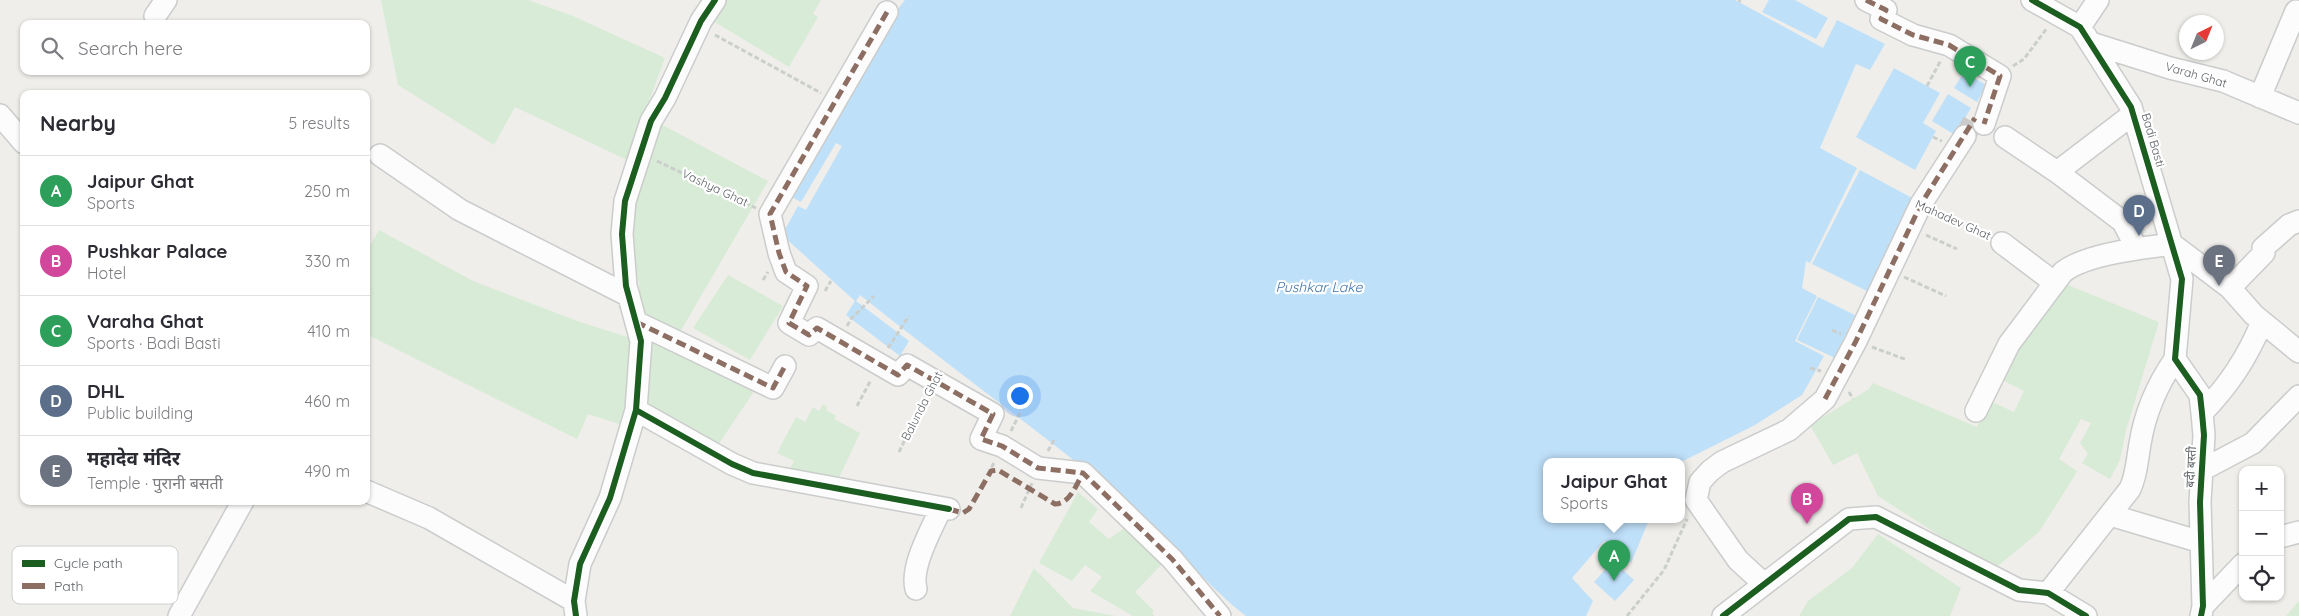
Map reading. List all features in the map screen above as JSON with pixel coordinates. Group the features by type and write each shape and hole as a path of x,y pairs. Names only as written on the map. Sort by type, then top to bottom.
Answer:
{"street":[{"path":"370,493 429,518 575,608 580,564 610,498 636,410 641,341 626,286 622,221 625,201 651,121 665,98 699,27 715,0"},
{"path":"1764,584 1738,560 1696,500 1700,482 1722,462 1789,430 1825,399 1856,341 1921,204 1974,125 2000,76 1949,44 1913,36 1881,19 1886,10 1866,0"},
{"name":"Badi Basti","path":"2032,0 2058,14 2086,35 2131,107 2182,279 2180,326 2175,359"},
{"path":"2086,35 2098,0"},
{"path":"2260,97 2296,11"},
{"path":"887,12 770,214 779,253 786,272 807,286 789,323 809,335 817,328 898,375 907,365 993,414 981,439 1002,446 1038,468 1083,474 1172,559 1220,616"},
{"name":"Varah Ghat","path":"2086,35 2170,68 2223,81 2299,113"},
{"path":"2058,172 2133,114"},
{"path":"0,115 20,138"},
{"path":"2005,137 2058,172 2123,222 2137,249"},
{"path":"380,155 460,210 629,296"},
{"path":"2230,288 2264,252 2263,248 2289,225 2299,221"},
{"path":"2002,243 2055,283"},
{"path":"1976,411 2009,344 2063,272 2073,264 2137,249 2172,244 2230,288 2262,322 2299,352"},
{"path":"636,322 773,388 785,366"},
{"path":"2202,413 2219,395 2250,352 2262,322"},
{"path":"2048,593 2130,489 2136,477 2140,443 2150,406 2160,381 2175,359"},
{"name":"बदी बस्ती","path":"2175,359 2200,395 2202,413 2204,435 2201,542 2202,613"},
{"path":"2202,470 2253,443 2299,396"},
{"path":"636,410 732,464 753,473 945,508 919,561 915,574 916,590"},
{"path":"179,616 240,505"},
{"path":"2110,515 2201,542"},
{"path":"1723,616 1849,519 1876,517 2019,590 2048,593 2086,616"},
{"path":"2284,536 2299,532"},
{"path":"2202,613 2239,569"}],"path":[{"path":"2000,76 2024,59 2058,14"},
{"path":"699,27 834,101"},
{"path":"1927,86 1949,44"},
{"path":"839,341 851,319 874,296"},
{"path":"1627,616 1664,570 1696,500"}],"green space":[{"path":"381,0 528,0 573,16 665,58 627,160 515,107 494,145 398,85"},
{"path":"726,0 821,0 813,14 818,17 789,67 713,21"},
{"path":"653,120 768,181 673,344 755,390 716,448 639,409 645,349 639,283 619,205"},
{"path":"379,230 473,281 580,322 640,341 631,428 588,414 577,439 370,336 370,246"},
{"path":"728,275 783,306 750,360 693,328"},
{"path":"2063,283 2159,322 2126,430 2120,460 2110,479 2082,463 2088,454 2080,443 2091,423 2081,419 2059,459 2077,471 2072,480 2039,532 1993,570 1878,496 1857,453 1833,465 1810,425 1869,389 1873,383 1977,427 1988,400 2014,412 2024,391 1998,378"},
{"path":"823,404 827,407 826,410 836,416 834,419 860,433 837,482 787,474 794,461 777,453 796,417 805,422 813,407 819,411"},
{"path":"1078,492 1098,509 1089,522 1109,539 1130,524 1166,560 1135,592 1154,611 1152,613 1154,616 1133,616 1090,591 1102,577 1085,565 1072,581 1039,563"},
{"path":"1878,534 1961,588 1950,616 1799,616 1808,601 1852,568"},
{"path":"1034,568 1073,608 1116,616 1010,616"},
{"path":"2299,601 2299,616 2286,616"}],"water":[{"name":"Pushkar Lake","path":"905,0 1735,0 1823,48 1837,20 1885,44 1870,70 1856,64 1820,148 1857,168 1810,263 1806,261 1802,288 1817,296 1795,341 1824,356 1802,395 1755,425 1685,460 1685,458 1543,458 1543,523 1648,523 1631,563 1604,541 1572,578 1593,601 1586,616 1246,616 1217,591 1163,535 1134,509 860,295 856,301 909,341 900,356 846,315 855,301 782,235 798,206 806,210 842,146 836,143 801,202 786,194 891,18"},
{"path":"1769,0 1795,0 1828,18 1816,39 1762,12"},
{"path":"1894,68 1940,93 1923,123 1936,131 1915,170 1856,137"},
{"path":"1964,72 1986,85 1977,102 1954,88"},
{"path":"1948,94 1971,108 1955,135 1932,121"},
{"path":"1860,170 1914,199 1867,291 1812,264"},
{"path":"1818,297 1855,315 1835,358 1797,340"},
{"path":"1613,561 1634,580 1615,601 1594,582"}],"tunnel":[{"path":"1965,136 1973,122"}],"marked path":[{"path":"1866,0 1886,10 1881,19 1913,35 1949,45 2000,76 1984,124"},
{"path":"887,12 770,214 779,253 786,272 807,286 789,323 809,335 817,328 898,375 907,365 993,414 981,439 1002,446 1038,468 1083,473 1172,559 1220,616"},
{"path":"1825,399 1856,341 1921,204 1975,118"},
{"path":"636,322 773,388 785,366"},
{"path":"949,509 963,513 969,509 991,471 998,470 1055,504 1065,501 1069,497 1083,473"}],"cycle path":[{"path":"576,616 574,601 580,564 610,498 636,410 641,341 626,286 622,234 625,201 651,121 665,98 701,21 715,0"},
{"path":"2032,0 2080,27 2131,107 2182,279 2175,359 2200,395 2204,435 2200,502 2203,606 2201,616"},
{"path":"636,410 732,464 753,473 949,509"},
{"path":"1723,616 1849,519 1876,517 2019,590 2048,593 2086,616"}],"place":[{"name":"Varaha Ghat","path":"1970,87"},
{"name":"DHL","path":"2139,236"},
{"name":"महादेव मंदिर","path":"2219,286"},
{"name":"Pushkar Palace","path":"1807,524"},
{"name":"Jaipur Ghat","path":"1614,581"}]}
